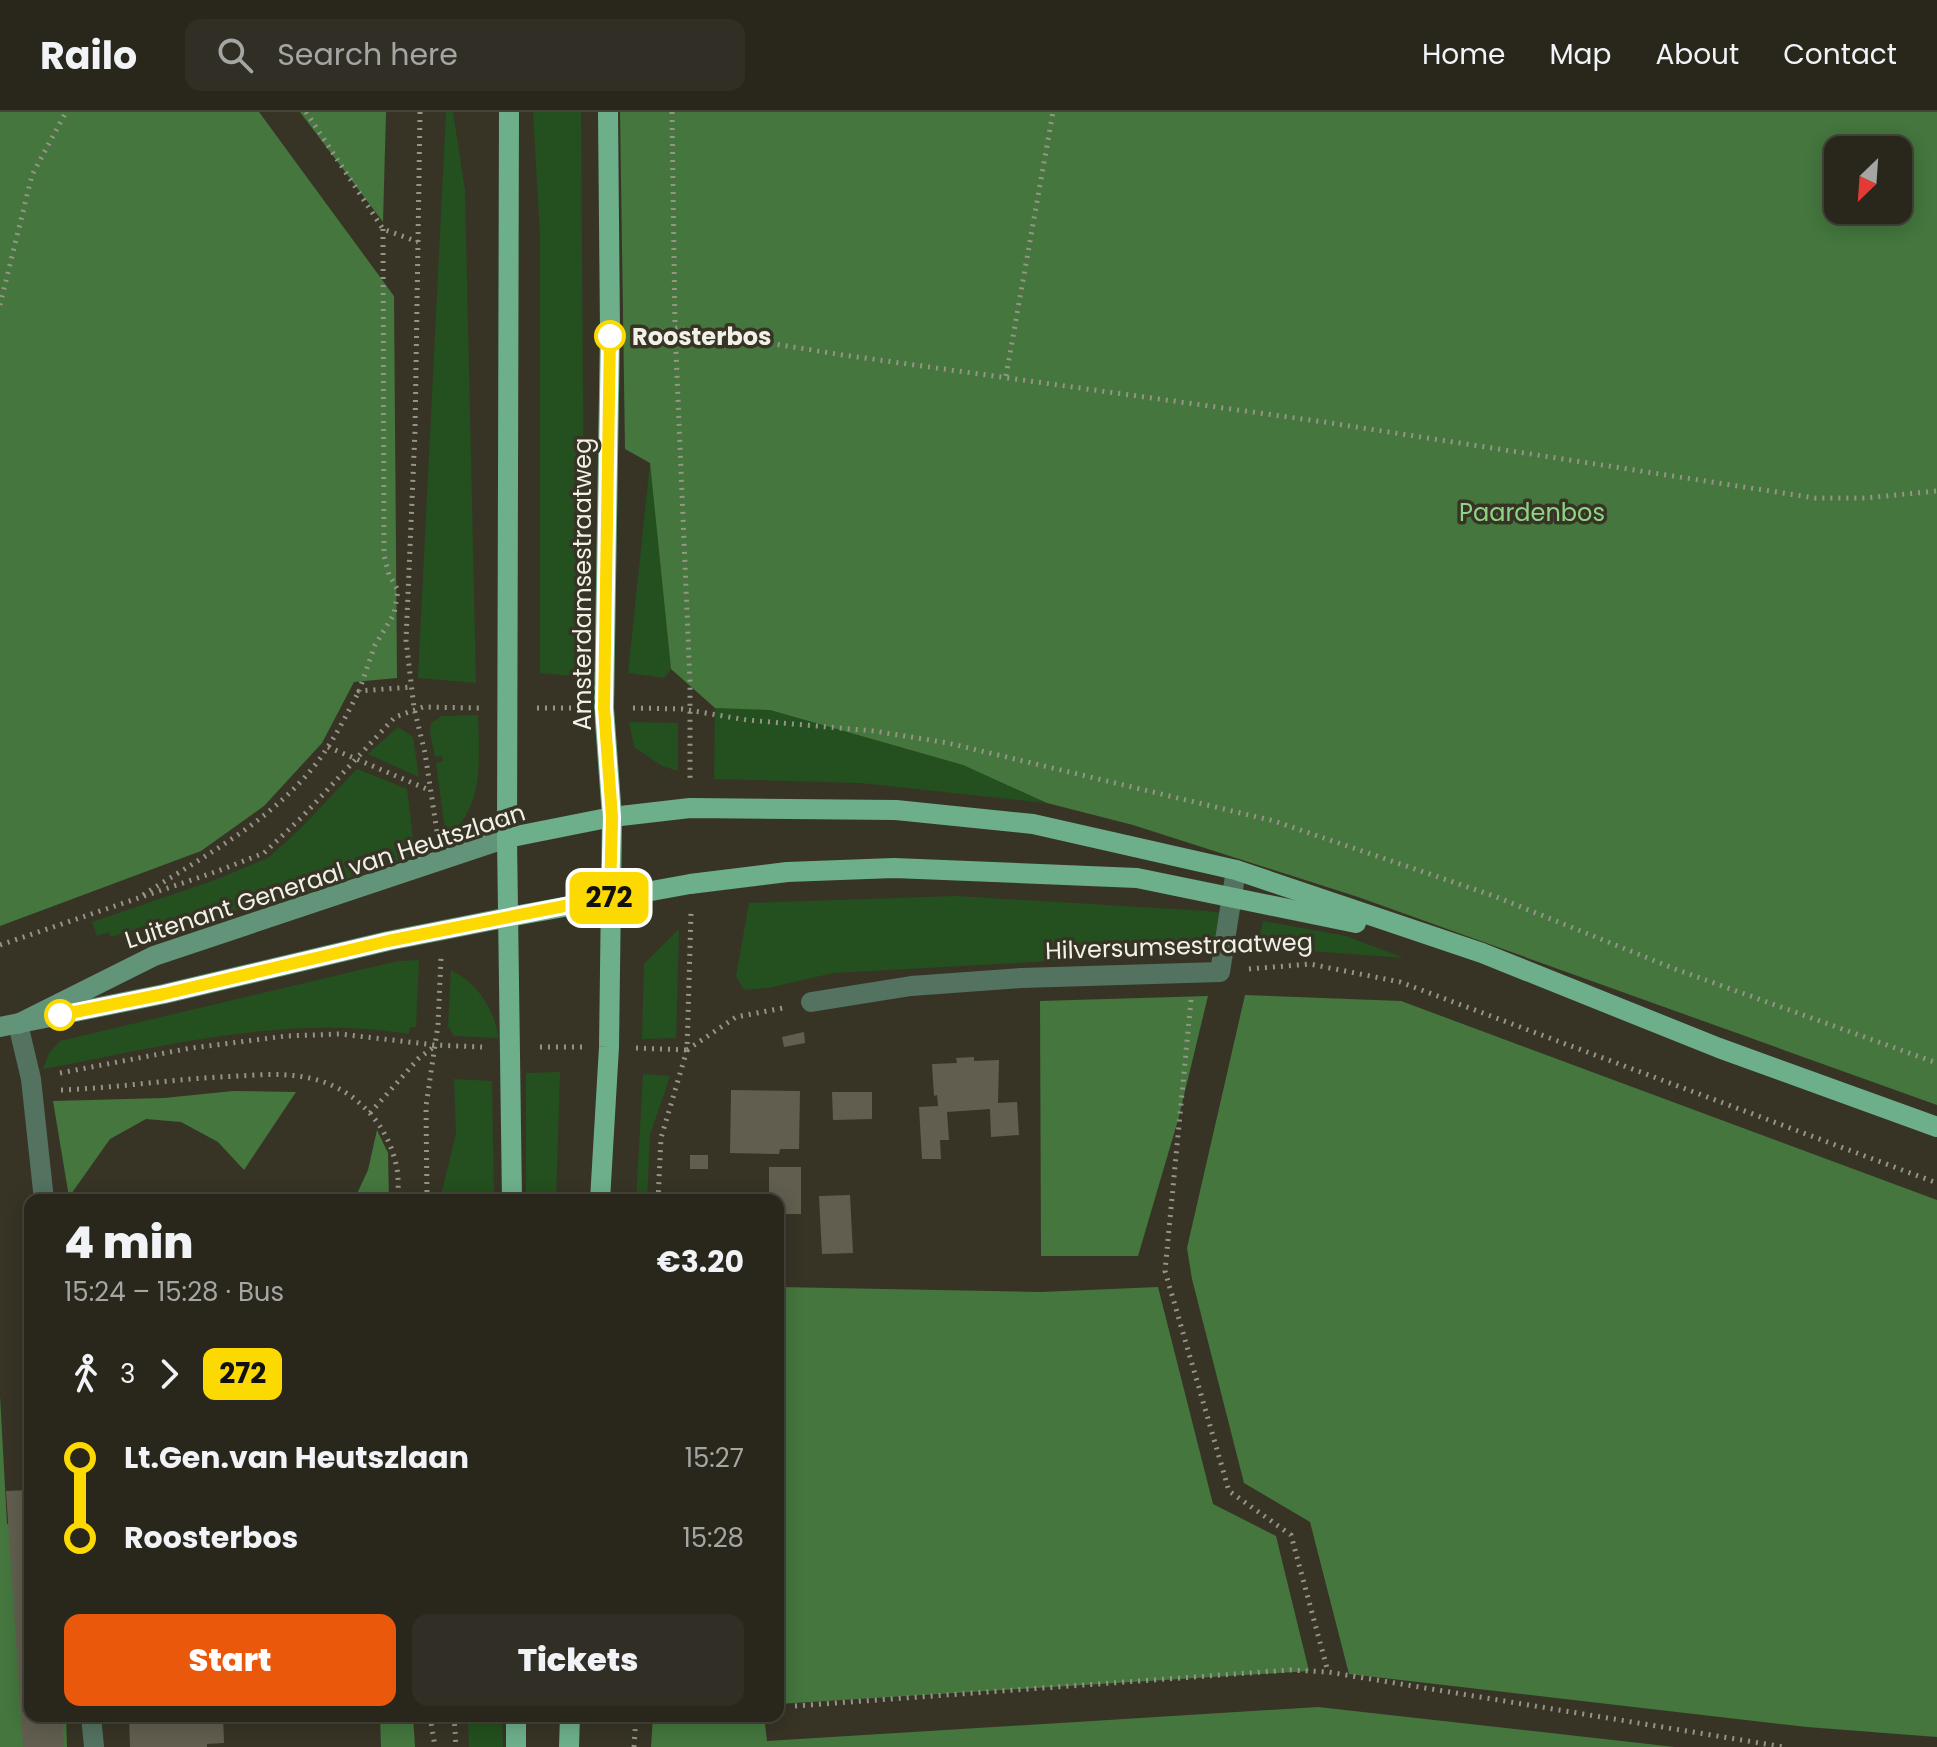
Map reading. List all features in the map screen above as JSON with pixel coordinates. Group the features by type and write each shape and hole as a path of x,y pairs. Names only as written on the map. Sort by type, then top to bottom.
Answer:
{"main road":[{"path":"509,112 507,838 512,1194"},
{"name":"Amsterdamsestraatweg","path":"600,1194 609,1047 612,817 604,708 610,331 608,112"},
{"name":"Hilversumsestraatweg","path":"612,817 690,808 896,810 1033,824 1236,870 1424,936 1482,953 1719,1048 1937,1127"},
{"name":"Luitenant Generaal van Heutszlaan","path":"9,1026 154,956 507,838 612,817"},
{"name":"Hilversumsestraatweg","path":"509,917 610,897 787,872 894,868 1137,878 1424,936"},
{"path":"9,1026 509,917"},
{"path":"516,1722 516,1747"},
{"path":"569,1747 570,1722"}],"street":[{"path":"1220,972 1236,870"},
{"name":"Hilversumsestraatweg","path":"811,1002 911,986 1021,978 1220,972"},
{"path":"9,1026 32,1085 43,1194"},
{"path":"92,1722 94,1747"}],"path":[{"path":"0,305 32,175 66,112"},
{"path":"137,899 223,846 269,813 311,771 359,691 375,645 394,614 398,590 389,575 384,555 383,229 306,112"},
{"path":"420,112 414,458 406,627 414,708 690,710 747,720 874,731 948,743 1286,824 1494,896 1675,969 1937,1063"},
{"path":"672,112 675,328 690,710"},
{"path":"1006,376 1053,112"},
{"path":"383,229 418,242"},
{"path":"675,328 843,355 1324,422 1815,498 1865,498 1937,491"},
{"path":"359,691 411,687"},
{"name":"Luitenant Generaal van Heutszlaan","path":"0,945 264,853 395,717 414,708"},
{"path":"328,747 430,790"},
{"name":"Hilversumsestraatweg","path":"1220,972 1310,964 1400,982 1937,1183"},
{"path":"1198,974 1190,1003 1165,1271 1229,1491 1291,1535 1328,1672"},
{"path":"32,1085 191,1048 286,1036 340,1034 435,1045 687,1050 736,1017 811,1002"},
{"path":"370,1113 419,1058 435,1045"},
{"path":"427,1194 426,1106 435,1045"},
{"path":"658,1194 661,1138 687,1050"},
{"path":"32,1085 291,1075 332,1084 353,1097 370,1113 388,1138 397,1165 398,1194"},
{"path":"795,1706 1290,1670 1328,1672 1784,1747"},
{"path":"431,1722 435,1747"},
{"path":"454,1722 456,1747"},
{"path":"634,1747 636,1722"}],"green space":[{"path":"0,112 259,112 394,296 397,678 354,682 322,743 264,806 201,851 0,926"},
{"path":"300,112 386,112 383,222"},
{"path":"446,112 453,112 465,190 476,683 418,678"},
{"path":"533,112 581,112 585,677 540,673 540,235"},
{"name":"Paardenbos","path":"620,112 1937,112 1937,1105 1358,897 1133,825 1047,803 963,765 770,710 715,708 671,669 650,463 625,449"},
{"path":"650,463 671,669 664,678 628,673"},
{"path":"715,708 770,710 963,765 1047,803 860,783 714,779"},
{"path":"478,715 479,765 474,798 459,826 446,838 436,763 443,761 442,756 435,757 431,723 442,716"},
{"path":"629,722 678,723 678,771 662,766 634,747"},
{"path":"398,727 413,737 419,777 368,754"},
{"path":"357,769 407,789 415,855 294,897 147,931 144,926 111,937 109,932 97,936 92,922 215,880 268,858"},
{"path":"956,896 1221,913 1215,950 833,973 768,988 744,990 736,976 749,903"},
{"path":"1263,921 1346,936 1404,958 1257,947"},
{"path":"679,929 676,1038 642,1039 644,964"},
{"path":"419,960 416,1027 410,1027 409,1034 363,1029 271,1030 225,1035 43,1069 49,1053 60,1041 398,961"},
{"path":"451,970 469,982 483,998 493,1016 499,1038 454,1036 448,1026"},
{"path":"1245,995 1401,1001 1937,1200 1937,1737 1807,1727 1349,1674 1310,1522 1244,1483 1192,1279 1187,1248"},
{"path":"1208,996 1178,1120 1138,1256 1041,1256 1040,1001"},
{"path":"560,1072 556,1194 526,1194 526,1073"},
{"path":"643,1074 670,1076 650,1135 647,1194 636,1194"},
{"path":"454,1079 492,1081 494,1194 441,1194 456,1133"},
{"path":"233,1091 296,1092 244,1170 218,1142 181,1122 146,1119 110,1139 68,1194 53,1101 164,1098"},
{"path":"377,1130 388,1153 389,1194 357,1194 368,1170"},
{"path":"784,1287 1041,1292 1158,1287 1213,1504 1276,1536 1309,1671 784,1704"},
{"path":"0,1396 7,1524 24,1523 24,1722 66,1722 67,1747 0,1747"},
{"path":"1318,1707 1675,1747 651,1747 653,1722 765,1722 767,1741"},
{"path":"380,1722 413,1722 415,1747 381,1747"},
{"path":"468,1722 502,1722 503,1747 469,1747"}],"building":[{"path":"804,1032 805,1043 784,1047 782,1037"},
{"path":"974,1057 974,1061 999,1060 998,1103 1017,1102 1019,1135 991,1137 990,1109 947,1112 949,1140 940,1140 941,1159 922,1159 919,1107 938,1106 937,1095 934,1096 932,1064 957,1063 956,1058"},
{"path":"731,1090 800,1091 799,1149 780,1149 779,1154 730,1153"},
{"path":"832,1092 872,1092 872,1119 833,1120"},
{"path":"690,1155 708,1155 708,1169 690,1169"},
{"path":"769,1167 801,1167 801,1214 784,1214 784,1194 769,1194"},
{"path":"850,1195 853,1253 822,1254 819,1196"},
{"path":"24,1490 24,1722 62,1722 64,1747 23,1747 6,1491"},
{"path":"129,1722 223,1722 224,1743 207,1744 207,1747 130,1747"}],"bus line":[{"name":"272","path":"60,1015 164,994 388,941 610,897 612,817 604,708 610,336"}],"place":[{"name":"Roosterbos","path":"610,336"}]}
